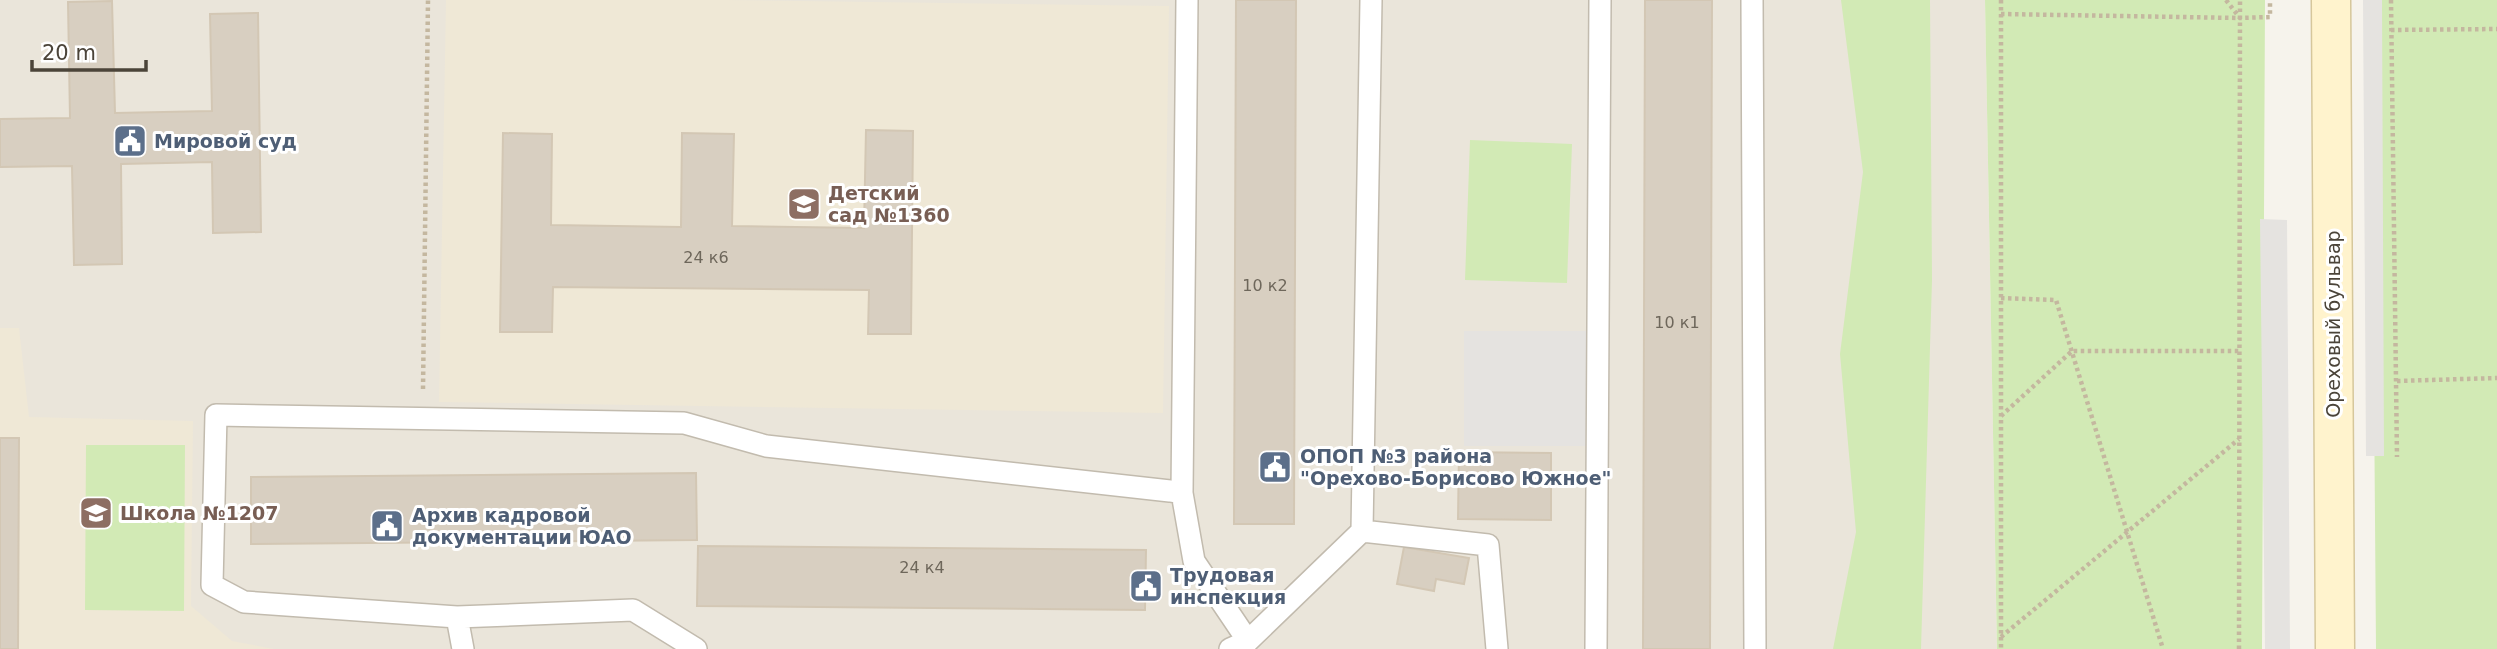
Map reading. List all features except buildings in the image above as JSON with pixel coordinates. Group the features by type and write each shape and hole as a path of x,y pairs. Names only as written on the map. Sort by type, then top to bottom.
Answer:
{"main road":[{"name":"Ореховый бульвар","path":"2331,0 2335,649"}],"lane":[{"path":"1187,0 1182,493 1194,561 1239,645 1362,531 1371,0"},
{"path":"1596,649 1600,0"},
{"path":"1752,0 1755,649"},
{"path":"696,649 633,610 457,617 244,602 212,585 216,415 684,423 766,446 1182,493"},
{"path":"1362,531 1488,545 1497,649"},
{"path":"457,617 463,649"}],"path":[{"path":"423,418 428,0"},
{"path":"2001,0 2001,649"},
{"path":"2226,0 2240,18"},
{"path":"2239,649 2240,0"},
{"path":"2001,14 2270,17 2270,0"},
{"path":"2391,0 2397,457"},
{"path":"2391,30 2497,29"},
{"path":"2001,298 2056,300 2163,649"},
{"path":"2001,416 2072,351 2240,351"},
{"path":"2397,381 2497,378"},
{"path":"2001,637 2240,438"}],"shaded area":[{"path":"0,0 1985,0 1997,649 0,649"},
{"name":"Детский сад №1360","path":"446,0 726,0 1169,6 1163,413 439,402"},
{"path":"2363,0 2382,0 2384,456 2366,456"},
{"path":"2260,219 2287,220 2290,649 2265,649"},
{"name":"Школа №1207","path":"0,328 19,328 29,417 193,421 191,606 232,641 274,649 0,649"},
{"path":"1464,331 1598,331 1597,446 1464,446"}],"green space":[{"path":"1841,0 1930,0 1932,280 1921,649 1833,649 1856,532 1840,354 1863,172"},
{"path":"1985,0 2265,0 2262,649 1997,649"},
{"path":"2371,0 2497,0 2497,649 2376,649"},
{"path":"1470,140 1572,144 1567,283 1465,280"},
{"path":"86,445 185,445 184,611 85,610"}],"place":[{"name":"Мировой суд","path":"130,141"},
{"name":"Детский сад №1360","path":"804,204"},
{"name":"ОПОП №3 района \"Орехово-Борисово Южное\"","path":"1275,467"},
{"name":"Школа №1207","path":"96,513"},
{"name":"Архив кадровой документации ЮАО","path":"387,526"},
{"name":"Трудовая инспекция","path":"1146,586"}]}
